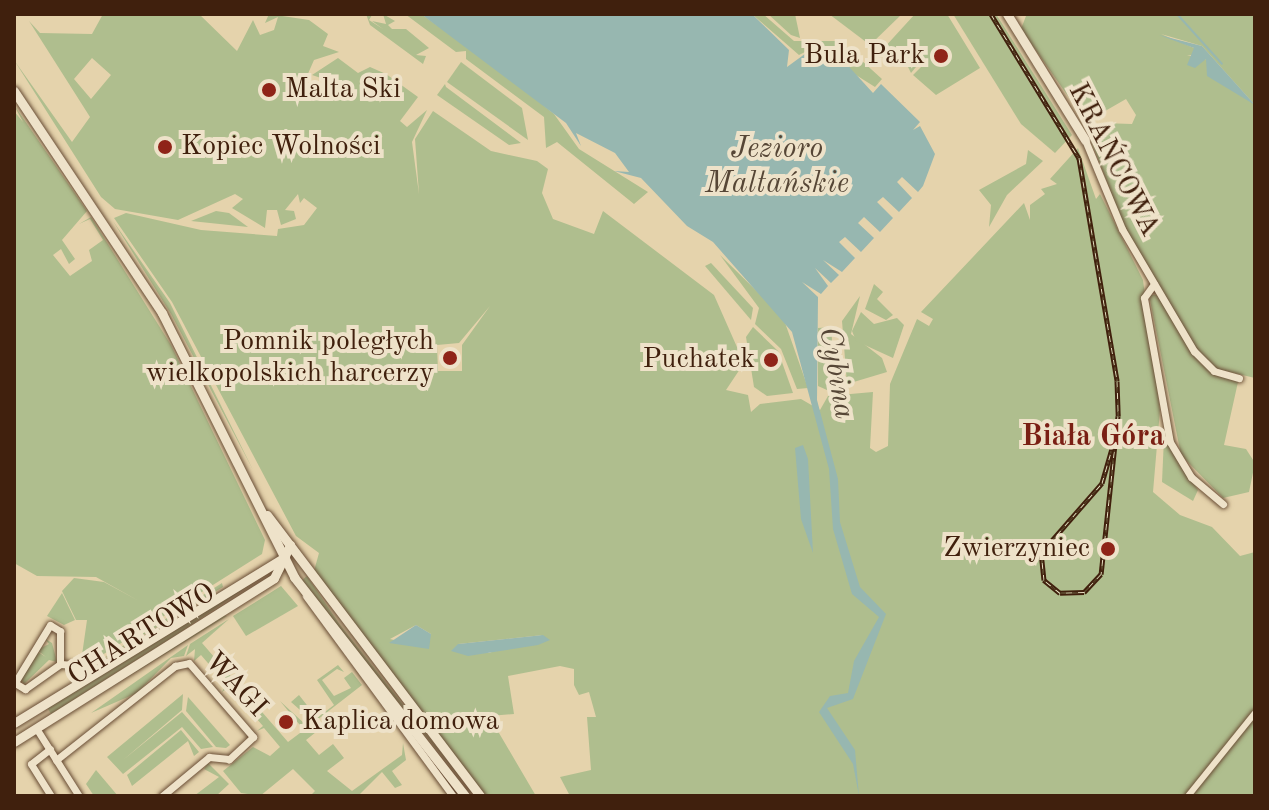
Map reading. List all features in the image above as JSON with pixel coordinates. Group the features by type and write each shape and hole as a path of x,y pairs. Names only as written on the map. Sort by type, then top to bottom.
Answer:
{"street":[{"name":"KRAŃCOWA","path":"1007,14 1085,140 1154,284 1203,362 1239,378"},
{"path":"14,91 162,313 294,577 453,796"},
{"path":"1154,284 1144,298 1170,442 1191,477 1223,504"},
{"path":"262,509 480,796"},
{"path":"265,564 270,533"},
{"name":"CHARTOWO","path":"14,742 274,578 290,545"},
{"path":"285,559 306,565"},
{"name":"CHARTOWO","path":"14,723 265,564 285,559"},
{"path":"274,578 294,577"},
{"path":"306,594 465,796"},
{"path":"60,664 60,631 50,625 14,683 25,689 60,664 75,665 83,679"},
{"name":"WAGI","path":"56,760 175,666 189,663 253,737 229,759 209,757 162,796"},
{"path":"1188,796 1255,713"},
{"path":"36,728 79,796"},
{"path":"50,749 31,764 51,796"}],"green space":[{"path":"103,14 199,14 237,51 253,20 260,35 274,30 278,17 265,23 269,14 309,20 328,34 323,46 339,52 314,60 296,101 304,101 310,82 327,87 327,80 312,75 338,58 358,73 370,67 386,74 418,97 400,121 407,127 427,110 412,142 419,194 415,139 433,111 491,151 537,161 548,169 542,193 553,219 594,234 603,211 714,295 744,363 726,390 748,395 751,412 760,404 801,399 820,410 828,396 873,392 870,448 876,452 888,446 890,384 917,319 929,326 933,319 921,312 1024,203 1030,220 1030,205 1045,194 1041,189 1057,184 1050,179 1078,148 1096,199 1100,194 1143,280 1160,410 1153,492 1180,515 1212,527 1240,556 1255,552 1255,796 570,796 560,777 591,770 587,717 596,717 589,692 579,695 574,685 574,669 560,666 508,676 514,714 489,716 536,796 484,796 314,571 319,553 296,536 172,302 114,218 126,213 201,230 277,236 278,229 304,225 317,208 304,198 300,203 298,194 285,210 294,211 296,219 281,225 277,210 267,210 265,228 232,208 243,199 235,194 178,220 115,209 101,197 14,60 72,142 90,117 29,21 40,33 92,34","holes":["92,58 111,75 91,99 74,79","490,306 462,345 462,371 438,371 437,345 459,343","416,625 431,634 422,647 390,639","543,635 489,653 459,653 458,644"]},
{"path":"366,14 372,15 369,20 383,29 372,21 386,24 383,14 395,21 388,25 392,29 406,29 429,48 416,55 426,56 423,64 370,25"},
{"path":"405,14 421,14 501,71 554,114 579,149 648,192 634,204 557,142 546,148 544,117 466,59 466,51 456,52"},
{"path":"752,14 763,14 794,41 840,41 882,79 875,87 813,48 799,55"},
{"path":"768,14 795,14 800,38 791,35"},
{"path":"829,14 902,14 870,45"},
{"path":"915,14 947,14 980,68 936,95 913,75 923,65 914,50 906,55 916,67 911,73 902,55 886,66 883,49"},
{"path":"953,14 996,14 1072,135 1055,153 1021,124"},
{"path":"1011,14 1255,14 1255,378 1217,369 1199,354 1126,232 1090,138 1102,123 1132,124 1136,115 1126,99 1086,122 1021,29 1026,16","holes":["1161,34 1202,46 1254,104 1214,77 1209,60 1187,55 1196,55 1194,48"]},
{"path":"461,62 522,108 528,140 447,82"},
{"path":"445,84 521,143 509,145 437,95"},
{"path":"14,105 87,211 62,240 75,259 69,264 61,249 53,255 70,276 92,261 89,250 103,240 90,219 79,224 91,217 171,345 265,540 262,554 80,669 87,620 76,620 62,591 74,578 104,582 139,601 96,577 37,576 14,563 14,111 23,122"},
{"path":"1028,150 1043,161 1007,195 989,227 991,205 979,190 1026,164"},
{"path":"216,211 229,213 248,227 191,221"},
{"path":"113,221 170,303 253,470 171,314"},
{"path":"720,255 783,317 808,388 797,389 781,349 755,324 759,308"},
{"path":"711,263 753,308 751,320 705,266"},
{"path":"874,284 883,292 877,299 893,315 886,320 865,309"},
{"path":"1149,295 1157,295 1201,364 1238,382 1224,445 1246,449 1255,463 1249,492 1223,498 1181,455"},
{"path":"860,296 851,334 882,358 887,372 847,384 842,321"},
{"path":"861,312 874,324 897,318 904,325 893,358 856,341 852,331"},
{"path":"753,327 778,351 793,393 767,396 754,387 746,337"},
{"path":"831,327 835,379 827,390 818,386 818,328"},
{"path":"1164,438 1198,490 1193,501 1162,482"},
{"path":"272,570 182,631 51,714 47,707"},
{"path":"307,576 340,625 475,796 316,601 301,581"},
{"path":"222,583 223,587 82,672"},
{"path":"281,586 298,606 246,636 233,616"},
{"path":"62,593 75,620 64,625 47,616"},
{"path":"223,615 227,616 56,721"},
{"path":"229,619 202,643 288,742 304,730 280,701 306,725 308,717 291,702 299,695 317,718 334,705 317,680 338,665 344,672 337,669 322,680 334,696 351,688 344,678 352,672 362,685 317,720 321,728 306,740 319,755 333,744 344,758 327,771 352,791 402,755 403,743 406,760 392,771 402,785 395,788 382,772 358,796 310,796 315,791 293,769 260,796 241,793 223,771 253,747 270,756 280,747 264,728 257,731 263,726 229,687 222,692 226,684 201,655 194,661 195,649 186,656 190,644"},
{"path":"44,638 52,643 57,662 49,660 24,684 20,678 38,652 46,657 37,650 49,644"},
{"path":"188,645 184,656 171,658 137,693 91,713"},
{"path":"183,694 182,710 123,760 182,712 213,747 201,749 182,727 123,774 107,757"},
{"path":"188,697 230,745 226,748 216,747 186,711"},
{"path":"181,730 199,752 194,756 188,741 132,786 127,775"},
{"path":"208,763 229,784 216,796 194,796 219,777 204,769"},
{"path":"96,770 118,796 94,796 86,784"}],"water":[{"name":"Jezioro Maltańskie","path":"421,14 752,14 789,50 787,67 813,48 831,47 873,93 881,84 920,122 913,130 920,126 935,154 923,186 918,192 902,177 897,182 912,198 899,212 883,197 877,202 893,218 880,232 864,217 858,223 874,238 861,252 845,237 839,242 855,258 842,272 823,260 839,275 831,283 815,268 828,286 821,294 802,282 818,297 817,400 838,479 840,522 860,587 886,614 853,699 827,708 855,750 859,796 853,764 819,712 830,696 848,693 854,661 879,617 852,594 833,529 829,469 792,332 713,242 687,226 641,178 614,171 629,172 615,153 576,133 581,146 566,123"},
{"path":"1159,35 1202,46 1255,105 1207,76 1206,59 1195,68 1187,65 1194,48"},
{"path":"803,445 808,459 813,553 801,519 795,448"},
{"path":"416,625 431,634 429,649 389,643"},
{"path":"543,635 550,640 538,645 468,656 451,651 458,644"}],"waterway":[{"path":"1177,14 1222,64"}],"railway":[{"path":"991,14 1079,158 1117,381 1118,416 1101,574 1084,592 1060,593 1044,580 1041,553 1102,483 1115,438"}],"place":[{"name":"Bula Park","path":"941,56"},
{"name":"Malta Ski","path":"269,90"},
{"name":"Kopiec Wolności","path":"165,147"},
{"name":"Pomnik poległych wielkopolskich harcerzy","path":"450,358"},
{"name":"Puchatek","path":"771,360"},
{"name":"Zwierzyniec","path":"1108,549"},
{"name":"Kaplica domowa","path":"286,722"}],"district":[{"name":"Biała Góra","path":"1093,437"}],"water label":[{"name":"Cybina","path":"836,373"}]}
